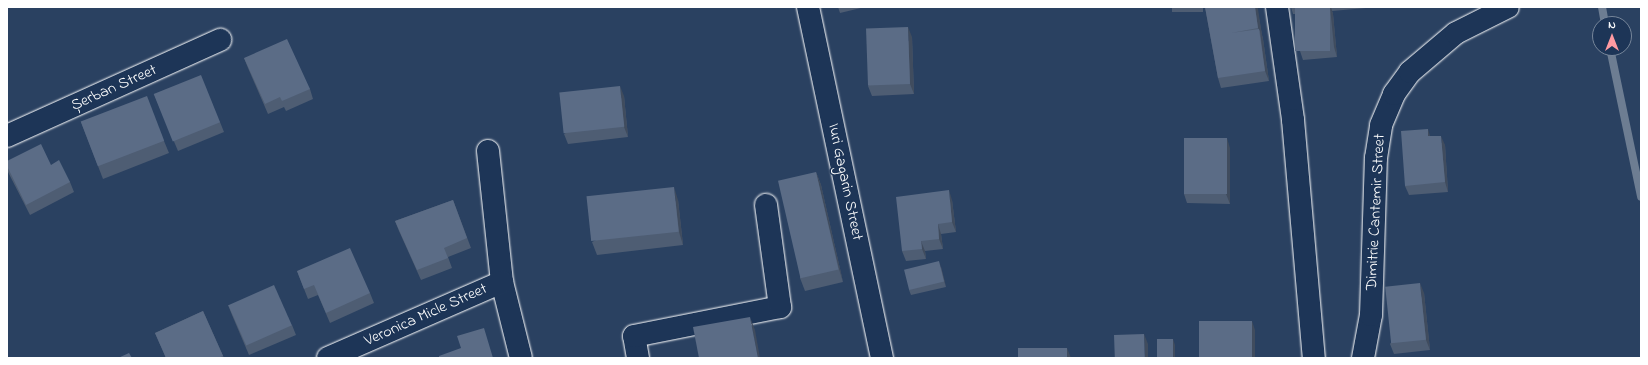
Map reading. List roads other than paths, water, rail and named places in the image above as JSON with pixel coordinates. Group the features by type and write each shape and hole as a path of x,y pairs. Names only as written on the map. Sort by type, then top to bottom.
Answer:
{"street":[{"name":"Iuri Gagarin Street","path":"808,7 882,358"},
{"path":"1277,7 1293,120 1314,358"},
{"name":"Dimitrie Cantemir Street","path":"1363,358 1371,314 1376,158 1381,125 1394,94 1410,72 1456,33 1508,7"},
{"name":"Șerban Street","path":"7,136 220,40"},
{"path":"488,151 502,282 521,358"},
{"path":"638,358 634,336 780,308 766,205"},
{"name":"Veronica Micle Street","path":"328,358 502,282"}],"waterway":[{"path":"1602,7 1604,16"},
{"path":"1612,56 1641,197"}]}
